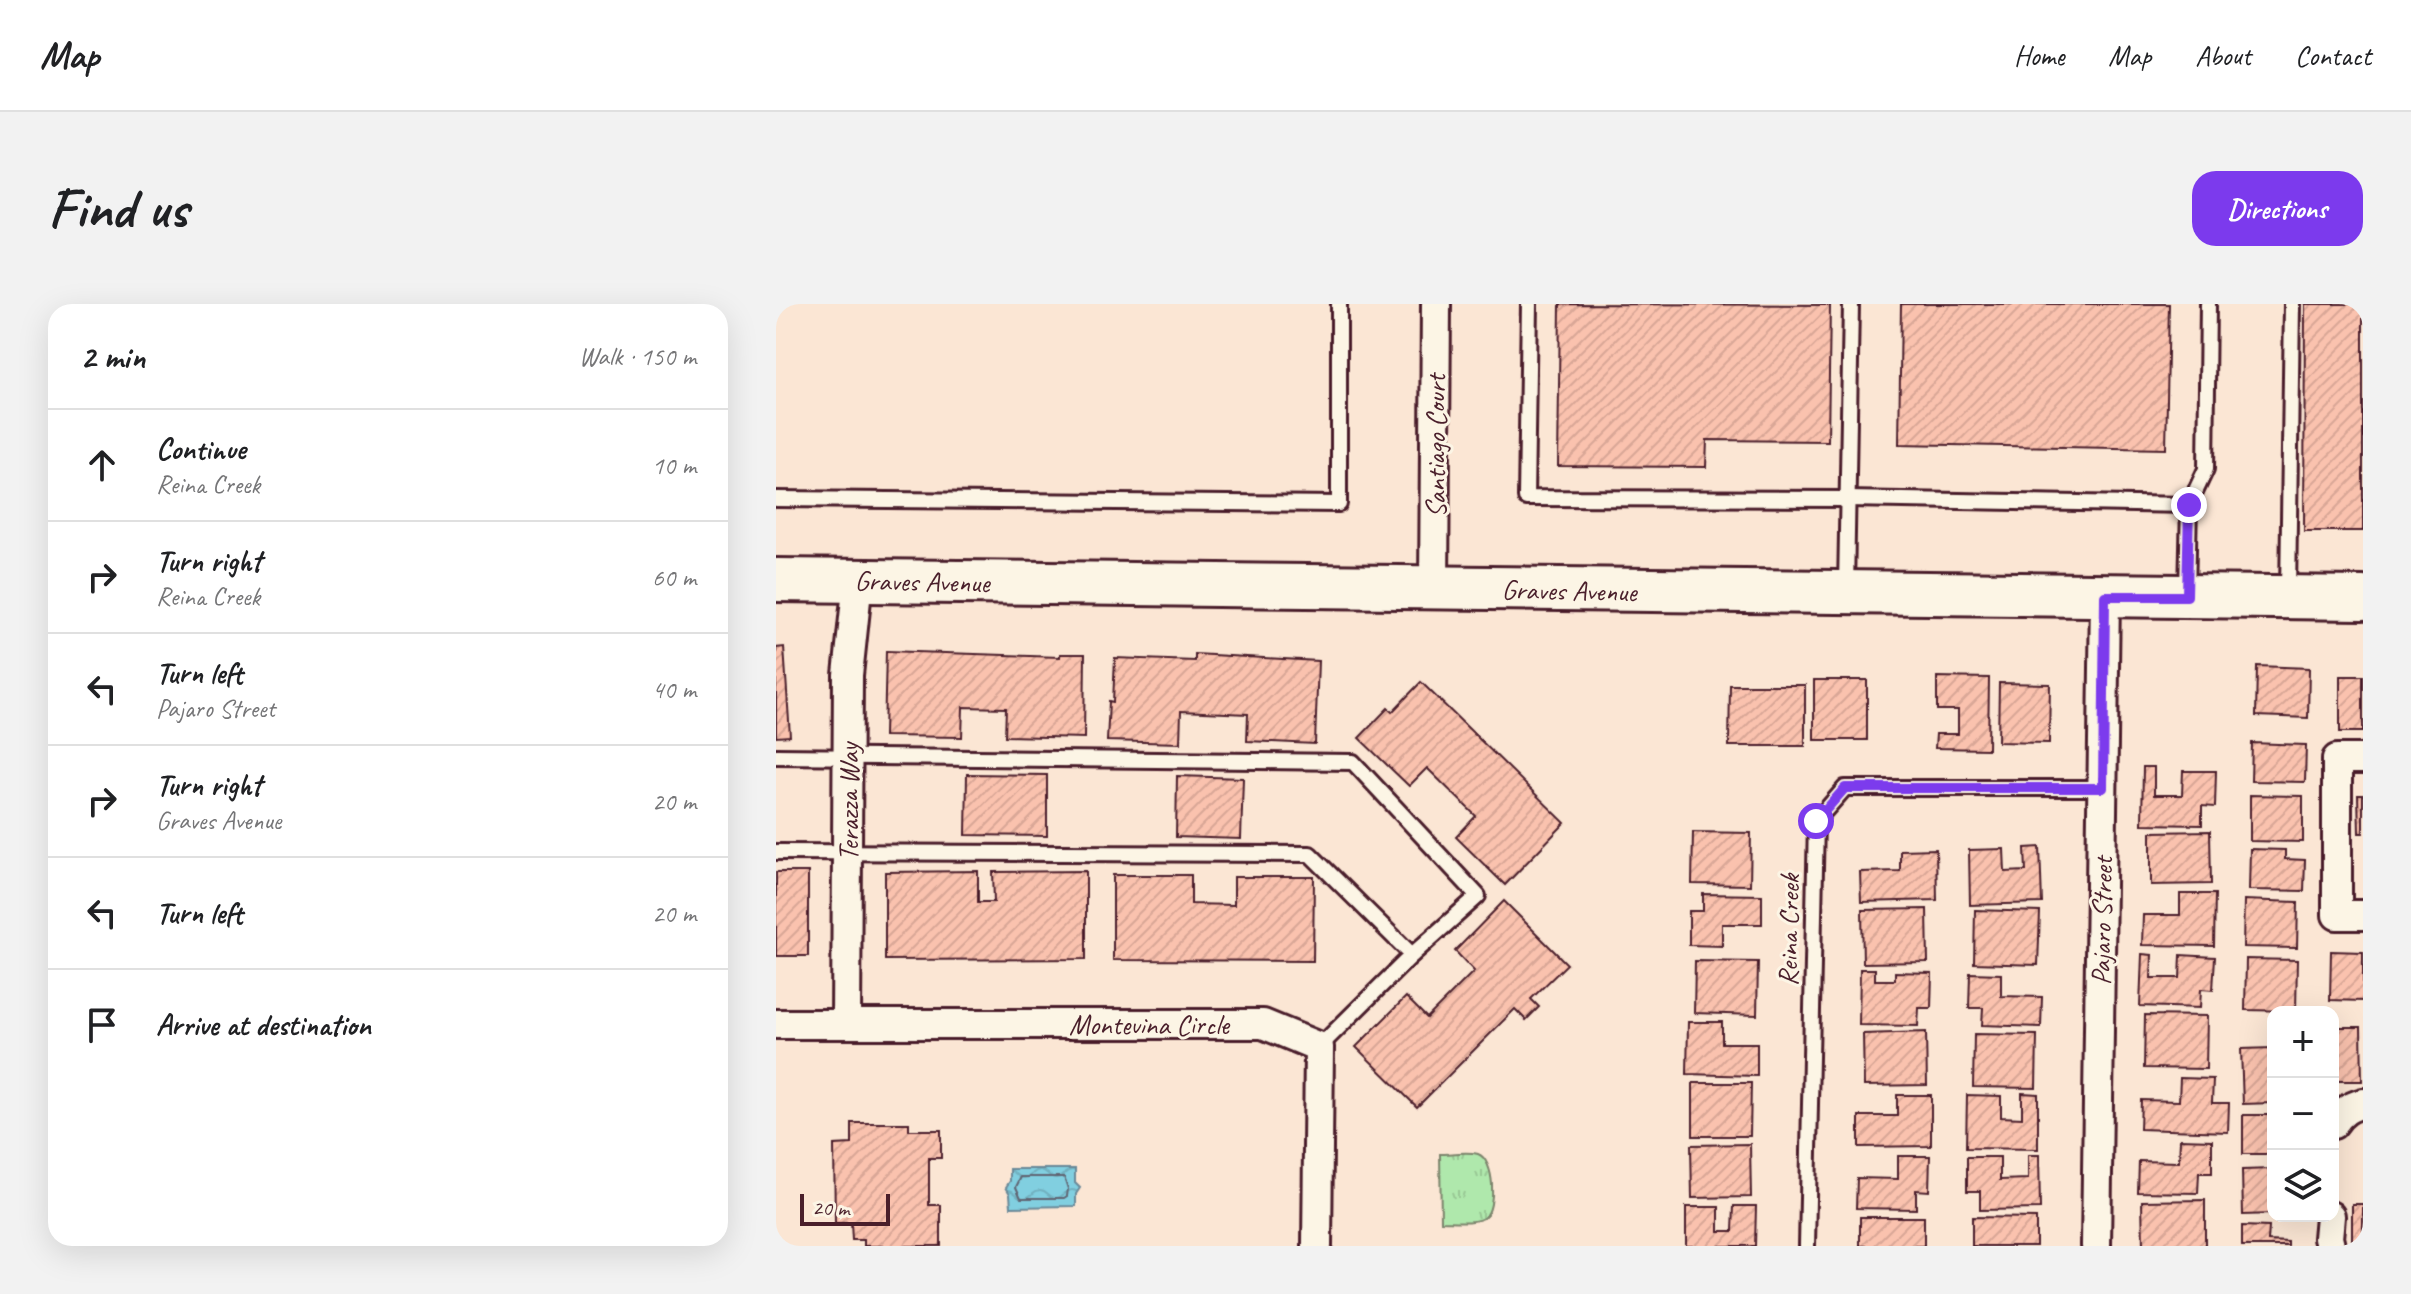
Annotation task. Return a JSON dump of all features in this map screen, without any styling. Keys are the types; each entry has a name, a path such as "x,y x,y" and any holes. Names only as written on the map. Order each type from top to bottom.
{"street":[{"name":"Santiago Court","path":"1434,587 1436,304"},
{"name":"Graves Avenue","path":"776,580 2363,598"},
{"name":"Terazza Way","path":"846,1024 848,675 858,580"},
{"name":"Pajaro Street","path":"2096,1246 2105,596"},
{"path":"2363,759 2337,759 2337,915 2363,915"},
{"name":"Montevina Circle","path":"776,1024 1263,1024 1319,1047"},
{"path":"1317,1246 1319,1047"},
{"path":"2339,1115 2351,1106 2363,1103"},
{"path":"2329,1222 2330,1246"}],"lane":[{"path":"776,499 1339,504 1339,304"},
{"path":"1529,304 1526,498 2189,505"},
{"path":"1845,593 1851,304"},
{"path":"2187,596 2189,505 2206,469 2208,304"},
{"path":"2288,597 2292,304"},
{"path":"776,756 1353,762 1478,896 1412,955 1319,1047"},
{"name":"Reina Creek","path":"1807,1246 1816,821 1845,788 2103,788"},
{"path":"776,852 1310,854 1412,955"}],"green space":[{"path":"1474,1153 1484,1158 1492,1184 1491,1204 1485,1217 1470,1221 1441,1221 1440,1154"}],"water":[{"path":"1010,1169 1075,1169 1075,1183 1080,1188 1076,1194 1076,1206 1011,1207 1006,1187 1010,1181"}],"building":[{"path":"1560,304 1830,305 1828,441 1707,440 1706,467 1558,466"},
{"path":"1901,304 2169,304 2166,449 1899,444"},
{"path":"2305,304 2363,304 2363,531 2304,531"},
{"path":"784,647 790,736 776,737 776,648"},
{"path":"886,651 1060,657 1060,654 1085,654 1084,738 1005,736 1006,708 963,707 962,737 884,736"},
{"path":"1195,654 1318,661 1315,744 1247,741 1248,714 1181,711 1180,743 1107,741 1115,658 1195,661"},
{"path":"2257,666 2309,668 2308,718 2256,716"},
{"path":"2340,676 2363,676 2363,732 2340,732"},
{"path":"1937,677 1989,678 1988,749 1935,748 1936,734 1958,734 1958,710 1937,710"},
{"path":"1814,680 1867,680 1867,740 1814,740"},
{"path":"1421,682 1565,823 1505,885 1456,837 1476,816 1427,768 1409,786 1359,738 1388,708 1392,712"},
{"path":"1999,683 2050,684 2049,743 1998,742"},
{"path":"1730,685 1805,685 1805,746 1729,746"},
{"path":"2252,743 2306,745 2305,782 2251,781"},
{"path":"2143,767 2154,767 2154,795 2182,795 2183,771 2216,771 2215,807 2202,806 2202,825 2142,824"},
{"path":"967,774 1047,775 1047,836 966,835"},
{"path":"1177,776 1243,778 1241,839 1176,837"},
{"path":"2250,795 2303,796 2303,842 2250,841"},
{"path":"2358,795 2363,795 2363,833 2359,833"},
{"path":"2210,831 2211,884 2151,885 2151,832"},
{"path":"1693,832 1751,833 1750,885 1692,884"},
{"path":"2040,847 2042,903 1970,905 1969,850 2004,849 2005,872 2026,871 2025,848"},
{"path":"1936,849 1937,900 1861,902 1860,872 1900,871 1900,850"},
{"path":"2250,849 2285,850 2285,859 2305,860 2304,891 2249,890"},
{"path":"978,871 978,902 994,902 993,872 1086,871 1086,959 885,960 885,872"},
{"path":"776,872 808,872 808,956 776,956"},
{"path":"1113,875 1191,875 1191,904 1234,905 1234,877 1314,877 1313,961 1113,960"},
{"path":"1703,894 1762,895 1762,924 1722,924 1722,946 1689,945 1689,911 1703,911"},
{"path":"2180,894 2215,894 2214,946 2142,945 2143,915 2180,915"},
{"path":"2244,900 2298,902 2297,948 2243,947"},
{"path":"1504,901 1567,964 1531,999 1539,1007 1526,1020 1515,1009 1417,1107 1356,1047 1406,997 1427,1018 1474,971 1455,951"},
{"path":"1927,909 1928,962 1863,963 1862,910"},
{"path":"1975,910 2040,912 2038,965 1974,963"},
{"path":"2331,951 2363,952 2363,1001 2330,1000"},
{"path":"2142,954 2152,955 2151,978 2180,978 2181,955 2215,957 2213,990 2201,989 2200,1008 2140,1006"},
{"path":"2246,959 2297,960 2296,1006 2245,1010"},
{"path":"1695,961 1758,962 1757,1015 1694,1013"},
{"path":"1860,969 1875,969 1875,980 1895,980 1895,972 1932,973 1931,1008 1919,1008 1918,1026 1859,1025"},
{"path":"1970,973 2001,974 2001,996 2042,997 2041,1027 1982,1025 1983,1008 1969,1008"},
{"path":"2145,1015 2207,1016 2206,1069 2144,1068"},
{"path":"1688,1022 1722,1022 1722,1043 1757,1043 1757,1076 1687,1074"},
{"path":"2339,1027 2361,1027 2362,1081 2339,1081"},
{"path":"1926,1032 1927,1085 1864,1086 1863,1034"},
{"path":"1974,1034 2037,1035 2036,1088 1973,1087"},
{"path":"2267,1048 2267,1103 2243,1104 2241,1049"},
{"path":"2180,1078 2213,1079 2212,1103 2229,1103 2228,1132 2140,1129 2141,1100 2179,1101"},
{"path":"1693,1083 1751,1083 1750,1136 1693,1136"},
{"path":"2022,1093 2038,1094 2038,1149 1966,1148 1967,1095 2001,1096 2001,1117 2022,1118"},
{"path":"1897,1095 1931,1095 1931,1146 1859,1147 1859,1116 1897,1116"},
{"path":"2243,1115 2267,1115 2267,1154 2243,1154"},
{"path":"852,1123 909,1123 909,1130 941,1130 941,1158 929,1158 929,1205 941,1205 941,1246 864,1246 864,1240 852,1240 851,1223 835,1223 834,1145 852,1144"},
{"path":"2180,1139 2212,1140 2212,1173 2199,1173 2198,1193 2138,1192 2139,1161 2179,1162"},
{"path":"1750,1144 1751,1197 1692,1198 1691,1145"},
{"path":"2028,1155 2039,1155 2040,1209 1980,1210 1980,1191 1967,1191 1967,1157 2000,1157 2000,1180 2028,1179"},
{"path":"1898,1156 1930,1156 1929,1191 1916,1190 1916,1209 1856,1208 1857,1178 1898,1179"},
{"path":"2267,1169 2267,1214 2243,1215 2242,1170"},
{"path":"2205,1200 2205,1246 2143,1246 2142,1201"},
{"path":"2352,1204 2363,1204 2363,1246 2352,1246"},
{"path":"1734,1206 1756,1206 1755,1246 1686,1246 1686,1207 1719,1207 1719,1231 1733,1231"},
{"path":"1860,1217 1924,1217 1924,1246 1860,1246"},
{"path":"1972,1217 2036,1218 2036,1246 1972,1246"},
{"path":"2242,1226 2269,1227 2268,1241 2288,1242 2288,1246 2242,1246"}],"route":[{"path":"1816,821 1845,788 2103,788 2105,596 2187,596 2189,505"}]}
